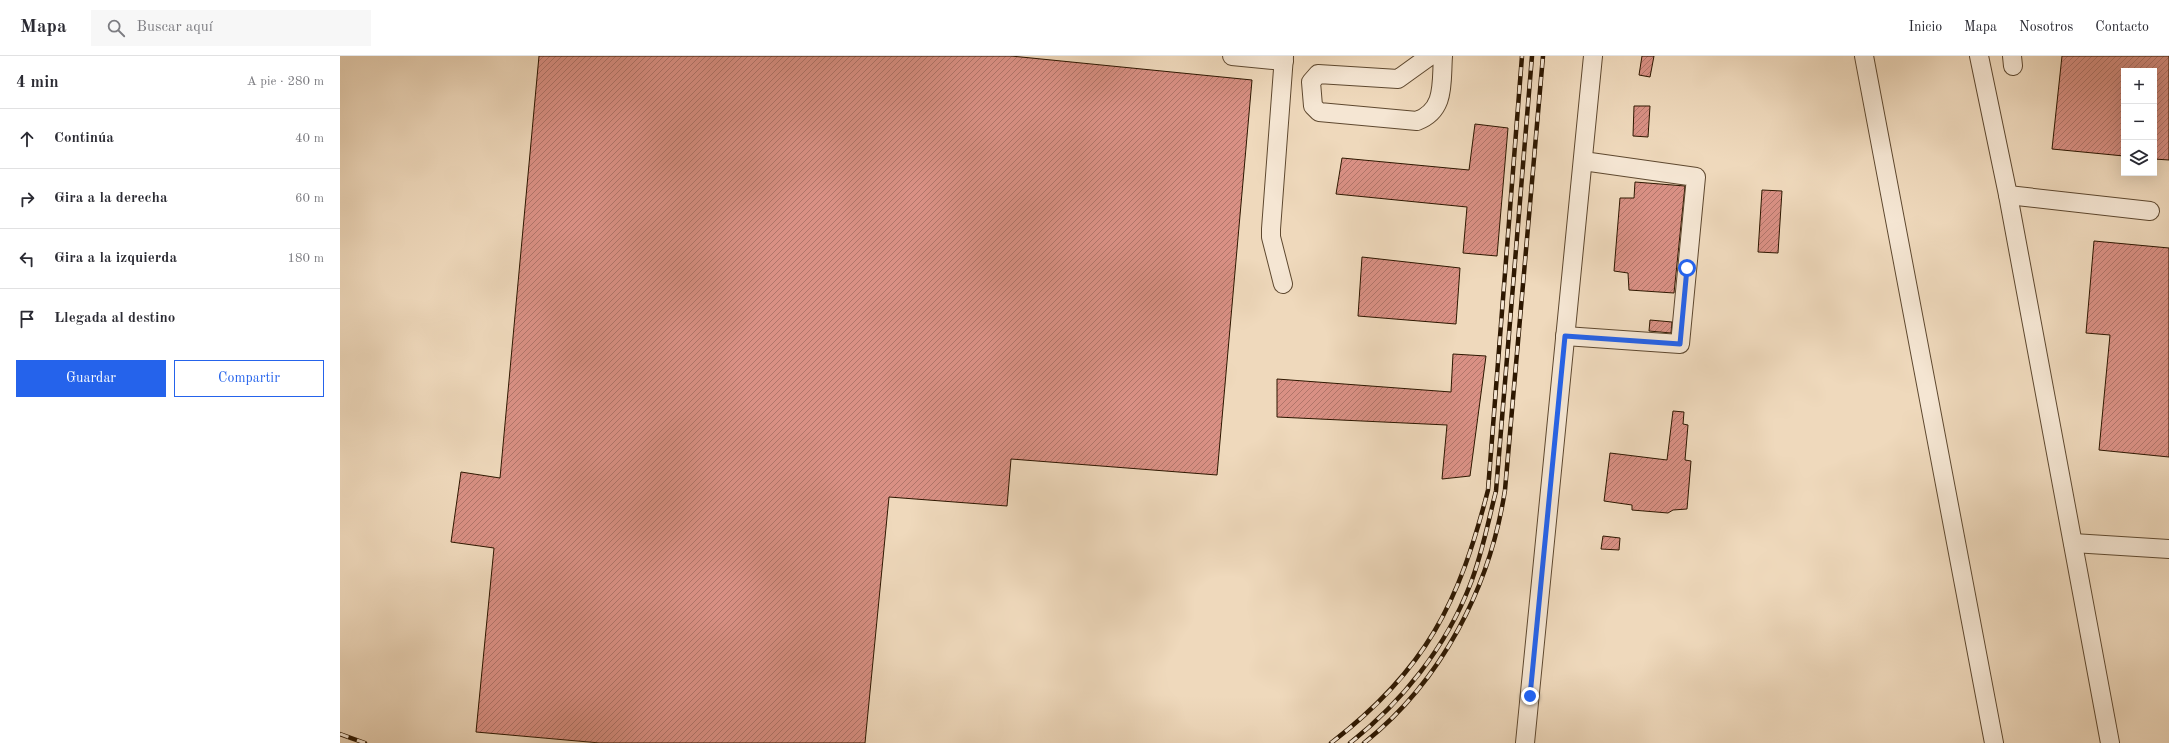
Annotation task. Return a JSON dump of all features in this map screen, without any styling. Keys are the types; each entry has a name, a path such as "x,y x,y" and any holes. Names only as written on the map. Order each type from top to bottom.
{"street":[{"path":"1232,56 1284,59 1270,229 1283,284"},
{"path":"1430,56 1398,79 1318,74 1311,82 1313,106 1319,112 1417,121 1427,117 1439,103 1443,56"},
{"path":"1525,743 1593,56"},
{"path":"1864,56 1994,743"},
{"path":"1979,56 2008,194 2110,743"},
{"path":"1565,336 1680,344 1681,337 1696,177 1583,161"},
{"path":"2008,194 2150,211"},
{"path":"2073,543 2169,549"}],"building":[{"path":"539,56 1011,56 1252,80 1217,475 1011,459 1007,506 889,497 865,743 600,743 476,732 494,548 451,542 461,472 500,478"},
{"path":"1642,56 1654,56 1650,77 1639,75"},
{"path":"2062,56 2169,56 2169,160 2157,159 2157,68 2121,68 2121,156 2052,149"},
{"path":"1634,106 1650,106 1648,137 1633,136"},
{"path":"1475,124 1508,128 1497,256 1463,253 1467,207 1336,194 1342,158 1469,170"},
{"path":"1635,182 1685,186 1674,293 1629,290 1628,273 1614,271 1620,198 1634,198"},
{"path":"1762,190 1782,191 1778,253 1758,252"},
{"path":"2094,241 2169,248 2169,457 2099,450 2110,335 2086,333"},
{"path":"1362,257 1460,268 1456,324 1358,316"},
{"path":"1650,320 1672,322 1671,333 1649,331"},
{"path":"1453,354 1486,356 1470,476 1442,479 1447,425 1277,417 1277,379 1451,392"},
{"path":"1673,411 1684,412 1683,424 1688,425 1685,460 1691,461 1687,509 1673,510 1668,513 1632,510 1632,505 1604,501 1610,453 1667,460"},
{"path":"1603,536 1620,538 1619,550 1601,549"}],"railway":[{"path":"1331,743 1364,716 1392,689 1415,661 1434,632 1451,600 1465,567 1477,530 1488,490 1522,56"},
{"path":"1350,743 1387,710 1420,672 1435,651 1460,608 1474,574 1481,550 1496,491 1532,56"},
{"path":"1364,743 1392,718 1417,691 1439,661 1458,630 1474,596 1488,562 1498,526 1505,490 1543,56"},
{"path":"340,734 365,743"}],"route":[{"path":"1530,696 1565,336 1680,344 1687,268"}]}
